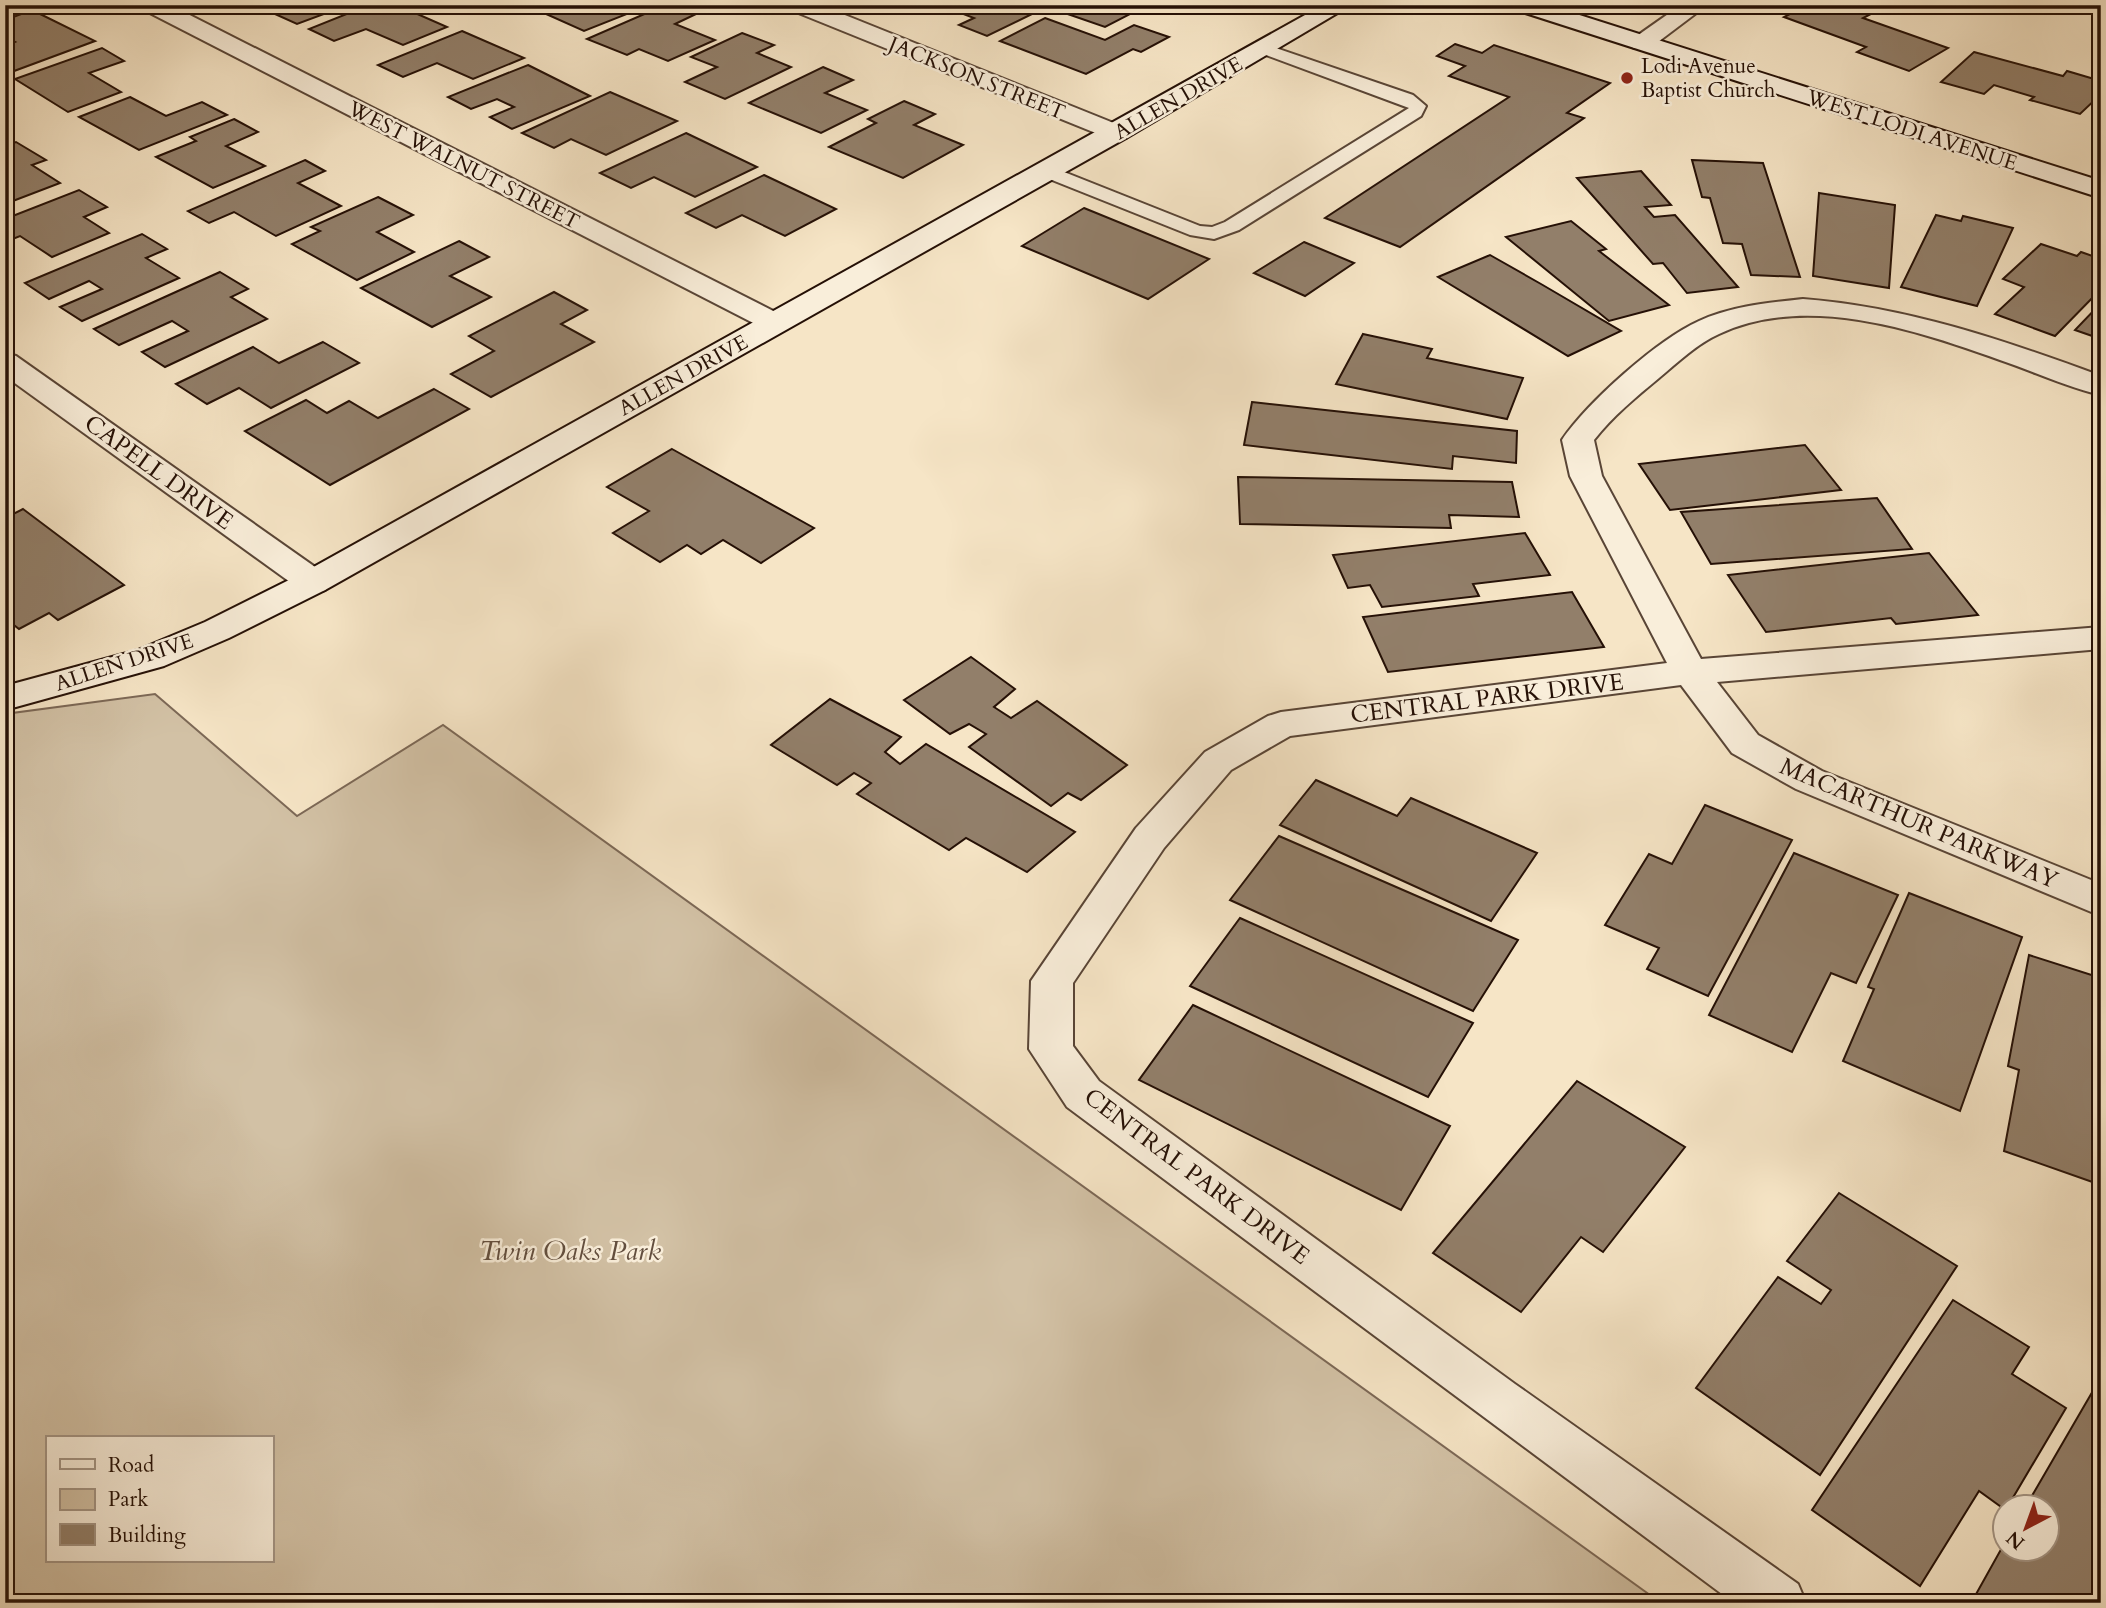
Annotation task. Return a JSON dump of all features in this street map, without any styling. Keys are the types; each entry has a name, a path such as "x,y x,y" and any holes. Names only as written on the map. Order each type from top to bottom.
{"street":[{"name":"WEST WALNUT STREET","path":"152,5 775,323"},
{"name":"JACKSON STREET","path":"799,5 1117,133"},
{"name":"ALLEN DRIVE","path":"5,698 151,658 217,630 313,582 1048,172 1339,5"},
{"name":"WEST LODI AVENUE","path":"1524,5 2101,191"},
{"path":"1642,43 1696,5"},
{"name":"MACARTHUR PARKWAY","path":"2101,386 1947,331 1871,314 1803,310 1759,313 1713,326 1683,343 1594,417 1578,440 1586,476 1690,672 1745,744 1809,779 2101,901"},
{"name":"CAPELL DRIVE","path":"5,362 313,582"},
{"name":"CENTRAL PARK DRIVE","path":"1779,1603 1508,1408 1083,1094 1051,1049 1052,981 1150,838 1218,761 1281,725 1690,672 2101,638"}],"lane":[{"path":"1048,172 1197,231 1214,233 1232,226 1415,112 1418,106 1407,99 1264,49"}],"green space":[{"name":"Twin Oaks Park","path":"155,694 297,816 443,725 1661,1603 5,1603 5,714"}],"building":[{"path":"298,5 348,5 297,24 275,14"},
{"path":"369,5 397,5 447,27 403,45 366,29 334,41 309,29"},
{"path":"526,5 618,5 632,12 584,31"},
{"path":"665,5 674,5 696,14 675,24 715,40 668,61 639,49 627,55 587,39"},
{"path":"940,5 1018,5 1036,12 987,36 959,25 974,18"},
{"path":"1071,5 1125,5 1138,10 1105,27 1059,11"},
{"path":"1807,5 1888,5 1863,18 1948,48 1909,71 1857,52 1866,47 1784,17"},
{"path":"32,10 95,41 6,74 5,46 15,42 5,37 5,20"},
{"path":"1045,18 1105,40 1134,25 1169,37 1141,52 1133,49 1086,74 1000,41"},
{"path":"462,31 524,58 473,79 437,63 403,77 378,65"},
{"path":"742,33 774,45 757,53 791,67 725,99 685,82 717,67 691,57"},
{"path":"1455,44 1482,53 1494,45 1610,83 1567,113 1584,118 1400,247 1325,218 1509,97 1449,76 1465,66 1437,56"},
{"path":"102,48 124,61 89,73 121,92 68,112 15,79"},
{"path":"1974,52 2063,76 2067,71 2101,81 2101,94 2080,114 2030,100 2034,97 1994,85 1984,94 1941,82"},
{"path":"528,65 590,96 512,129 490,117 514,107 497,99 471,109 448,97"},
{"path":"823,67 853,80 825,93 867,110 821,133 749,103"},
{"path":"610,92 677,121 606,155 571,139 554,148 522,133"},
{"path":"130,97 166,116 202,102 227,115 139,150 79,117"},
{"path":"904,101 935,114 914,125 963,145 903,178 829,147 876,123 868,119"},
{"path":"234,119 258,132 226,146 265,166 213,188 156,157 196,141 190,137"},
{"path":"686,133 757,167 695,197 654,177 631,188 600,173"},
{"path":"16,142 46,160 32,165 60,183 5,204 5,146"},
{"path":"305,160 325,171 298,183 341,206 276,236 234,212 209,223 188,211"},
{"path":"1692,160 1763,163 1800,277 1751,275 1742,244 1723,243 1710,198 1702,197"},
{"path":"1641,171 1671,205 1645,207 1654,217 1675,215 1738,287 1687,293 1663,263 1653,264 1577,178"},
{"path":"764,175 836,209 785,236 742,215 716,228 686,213"},
{"path":"79,190 107,207 84,217 109,233 52,257 20,236 5,242 5,219"},
{"path":"1819,193 1895,205 1889,288 1813,276"},
{"path":"378,197 413,215 377,232 414,252 357,280 292,244 320,231 311,227"},
{"path":"1084,208 1209,259 1148,299 1022,246"},
{"path":"1936,215 1961,221 1963,216 2013,228 1977,306 1901,287"},
{"path":"1571,221 1606,249 1599,251 1669,305 1609,321 1506,237"},
{"path":"142,234 167,249 146,258 179,278 82,321 60,307 102,289 89,281 49,299 25,283"},
{"path":"459,241 489,257 450,276 491,297 432,327 361,288"},
{"path":"1304,242 1354,263 1305,296 1254,273"},
{"path":"2041,244 2077,256 2081,252 2101,259 2101,289 2055,336 1995,314 2024,287 2003,279"},
{"path":"1490,255 1621,331 1568,356 1438,277"},
{"path":"220,272 248,289 231,297 267,319 165,367 142,352 188,331 172,321 119,345 94,329"},
{"path":"554,292 587,310 561,324 594,342 491,397 451,374 494,351 469,336"},
{"path":"2101,303 2101,339 2075,330"},
{"path":"1363,334 1432,349 1427,358 1523,378 1507,419 1336,384"},
{"path":"323,342 359,363 271,408 239,388 207,404 176,384 253,347 279,363"},
{"path":"434,389 469,409 330,485 245,431 306,400 327,413 349,401 378,418"},
{"path":"1252,402 1517,431 1516,463 1453,456 1452,469 1244,445"},
{"path":"1805,445 1841,490 1670,510 1639,464"},
{"path":"672,449 814,528 761,563 723,540 701,554 687,545 660,562 613,533 649,511 607,487"},
{"path":"1238,477 1512,482 1519,517 1449,515 1451,528 1240,524"},
{"path":"1877,498 1912,549 1711,564 1681,512"},
{"path":"23,509 124,585 58,620 49,613 19,629 5,618 5,518"},
{"path":"1525,533 1550,575 1473,584 1479,596 1382,607 1370,585 1348,588 1333,555"},
{"path":"1929,553 1978,615 1896,624 1891,618 1766,632 1728,575"},
{"path":"1572,592 1604,647 1388,672 1363,617"},
{"path":"971,657 1015,689 994,707 1011,718 1037,701 1127,765 1081,800 1068,793 1051,806 969,747 986,734 969,724 950,734 904,700"},
{"path":"830,699 901,737 885,752 900,764 926,744 1075,832 1027,872 966,838 949,850 857,794 871,783 854,773 837,785 771,745"},
{"path":"1316,780 1397,816 1411,798 1537,853 1491,921 1280,825"},
{"path":"1705,805 1792,840 1708,996 1647,969 1659,948 1605,925 1649,854 1672,864"},
{"path":"1279,836 1518,940 1473,1011 1230,900"},
{"path":"1794,853 1898,895 1856,983 1831,973 1792,1052 1709,1015"},
{"path":"1909,893 2022,937 1960,1111 1843,1061 1874,989 1868,987"},
{"path":"1240,918 1473,1023 1428,1097 1190,986"},
{"path":"2029,955 2101,978 2101,1185 2004,1151 2019,1070 2008,1066"},
{"path":"1193,1005 1450,1126 1401,1210 1139,1080"},
{"path":"1577,1081 1685,1147 1603,1252 1581,1237 1521,1312 1433,1253"},
{"path":"1839,1193 1957,1266 1820,1475 1696,1388 1778,1277 1821,1304 1831,1290 1787,1261"},
{"path":"1953,1300 2029,1347 2012,1374 2066,1408 2016,1492 1990,1492 1990,1499 1979,1491 1920,1586 1812,1510"},
{"path":"2101,1377 2101,1603 1984,1603 1975,1596 1994,1562 2060,1562 2060,1492 2034,1492"}],"place":[{"name":"Lodi Avenue Baptist Church","path":"1627,78"}]}
